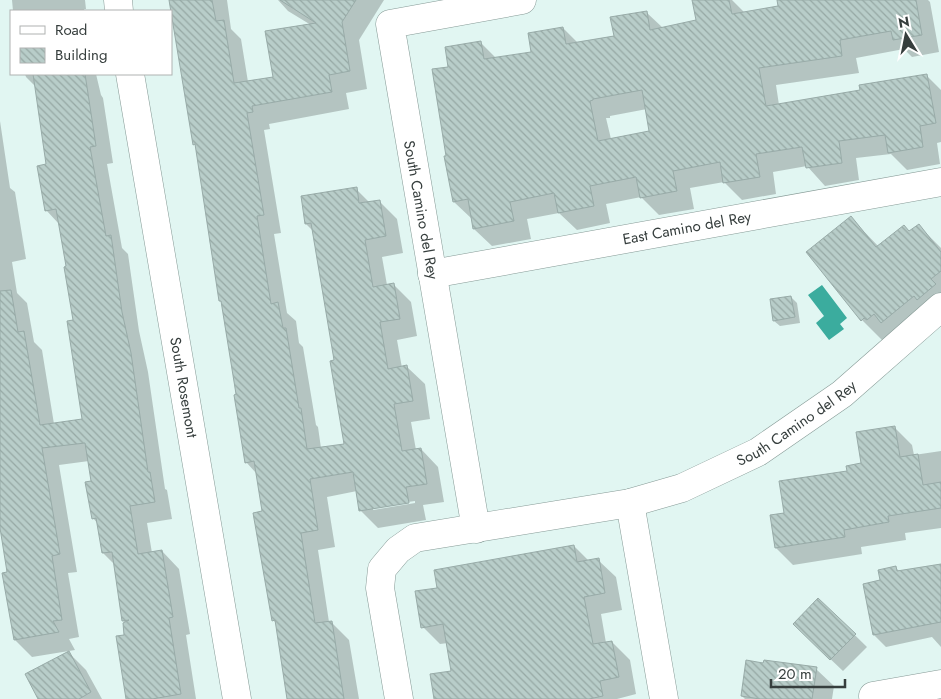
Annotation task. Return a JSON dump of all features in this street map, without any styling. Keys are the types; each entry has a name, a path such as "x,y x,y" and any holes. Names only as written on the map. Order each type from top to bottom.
{"street":[{"name":"South Camino del Rey","path":"476,529 390,24 522,0"},
{"name":"South Rosemont","path":"130,75 237,699"},
{"name":"East Camino del Rey","path":"432,274 941,182"},
{"name":"South Camino del Rey","path":"399,699 380,588 382,570 398,550 415,538 630,503 682,488 758,452 842,394 941,307"},
{"path":"630,503 664,699"},
{"path":"873,698 941,684"}],"shaded area":[{"path":"822,285 847,318 840,324 844,329 829,340 816,323 824,316 808,295"}],"building":[{"path":"169,0 212,0 216,21 224,20 234,83 273,77 265,31 316,23 280,0 356,0 342,22 350,71 329,75 332,92 252,106 253,112 247,113 264,215 257,216 271,304 278,302 283,328 286,328 307,449 344,444 330,361 334,360 311,223 305,224 301,196 357,187 359,203 380,200 386,236 365,240 373,287 394,283 400,319 380,322 388,369 407,365 413,401 394,404 402,451 421,448 427,484 406,487 409,503 359,511 353,472 310,479 318,530 301,533 315,623 332,621 344,699 287,699 275,620 272,621 253,513 262,511 254,461 245,463 221,301 219,301 195,144 193,145"},
{"path":"692,0 729,0 732,14 778,6 777,0 916,0 922,35 893,40 891,31 840,40 842,56 759,68 766,106 860,90 859,85 927,74 936,123 920,126 923,147 888,153 885,135 839,141 842,163 806,168 802,147 756,154 760,177 723,183 720,162 673,171 677,191 640,198 636,177 590,186 594,206 558,213 554,193 510,202 514,221 473,229 468,199 453,202 444,156 446,156 432,69 448,67 445,47 481,41 484,59 531,52 528,33 563,27 566,44 614,36 610,17 647,11 650,30 696,20","holes":["642,90 649,131 598,141 590,101"]},
{"path":"33,75 85,75 96,146 90,147 106,236 111,235 122,312 131,353 148,472 150,472 155,502 130,506 138,554 162,550 173,617 169,618 181,694 152,699 126,699 116,636 124,635 123,623 129,620 122,621 112,552 102,553 96,518 92,519 85,482 91,481 85,443 42,448 60,554 52,556 62,620 53,621 59,632 14,640 2,573 7,572 0,528 0,291 11,290 18,332 24,331 40,425 82,419 67,321 73,320 56,209 45,211 37,166 46,164"},
{"path":"851,216 876,247 904,225 909,231 919,224 941,252 941,271 931,279 936,284 917,300 914,296 881,323 874,314 867,320 864,318 861,321 806,252"},
{"path":"791,296 795,317 773,321 770,299"},
{"path":"895,426 900,457 918,454 923,485 941,482 941,508 888,516 889,522 844,530 845,537 775,548 770,515 784,513 779,481 847,471 846,466 861,463 856,432"},
{"path":"574,545 577,562 599,558 605,593 584,597 593,644 612,641 619,677 600,681 603,696 589,699 434,699 430,674 451,671 443,624 421,628 415,591 437,588 434,570"},
{"path":"941,564 941,622 873,635 863,584 880,580 878,570 896,566 897,571"},
{"path":"818,598 856,634 830,660 793,624"},
{"path":"69,651 91,692 79,699 38,699 25,674"},
{"path":"746,660 763,663 764,660 817,667 812,699 760,699 741,696"}]}
